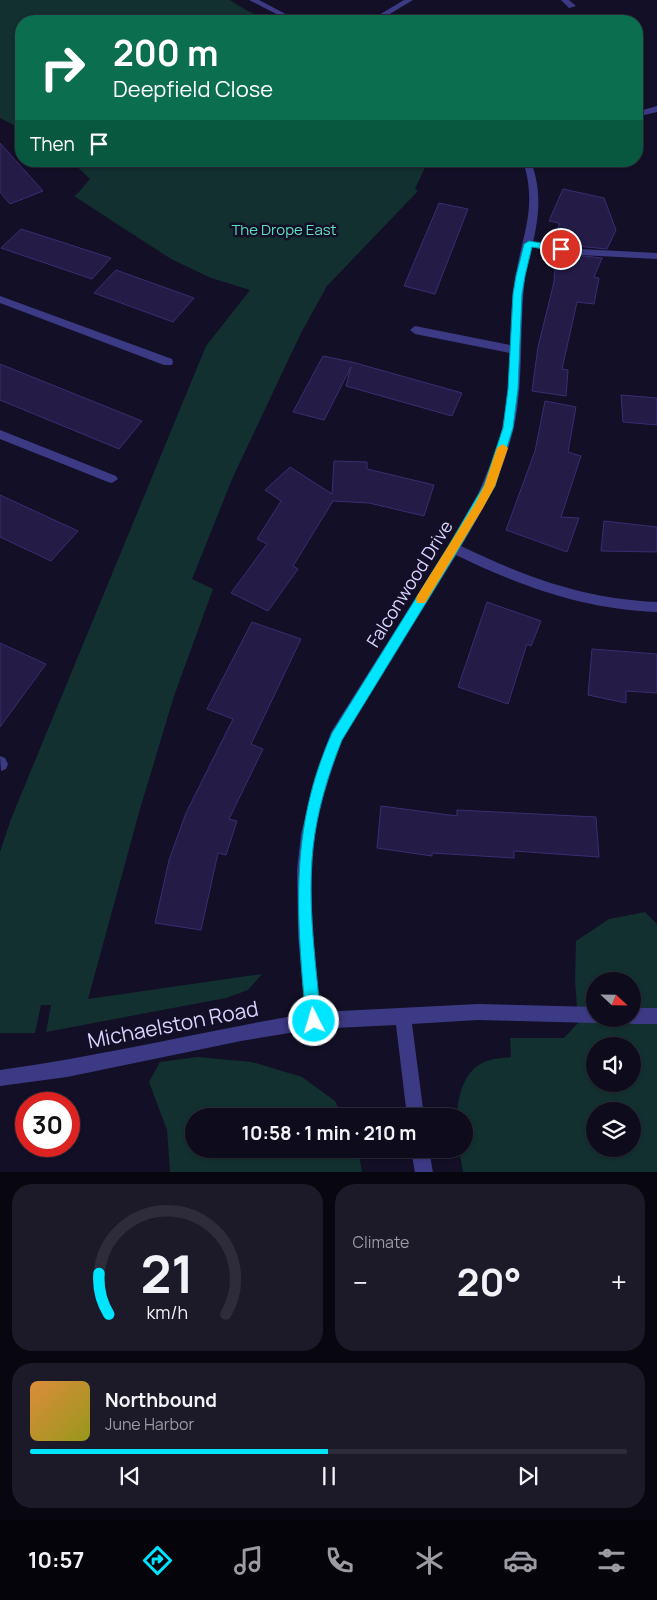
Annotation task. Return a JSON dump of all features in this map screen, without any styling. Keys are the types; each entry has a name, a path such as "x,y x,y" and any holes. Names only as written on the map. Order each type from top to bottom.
{"street":[{"path":"254,0 283,15"},
{"path":"383,15 409,0"},
{"path":"565,0 572,6"},
{"path":"643,113 657,109"},
{"name":"Falconwood Drive","path":"314,1021 306,942 304,882 306,847 314,808 325,767 336,738 483,499 500,459 508,428 513,389 520,276 529,244 537,195 534,177 530,167"},
{"path":"529,244 580,252 657,256"},
{"path":"0,299 168,362"},
{"path":"415,330 515,350"},
{"path":"0,434 112,479"},
{"path":"453,548 516,577 557,592 608,604 657,607"},
{"name":"Michaelston Road","path":"0,1078 67,1069 241,1033 314,1021 478,1012 586,1014"},
{"path":"403,1015 415,1108"},
{"path":"641,1016 657,1016"},
{"path":"422,1158 424,1172"}],"green space":[{"path":"0,0 230,0 256,15 15,15 15,126 0,118"},
{"name":"The Drope East","path":"77,167 425,167 415,189 418,191 327,286 301,333 233,477 192,579 213,589 174,696 140,809 88,999 262,974 248,990 226,998 46,1032 51,1005 41,1005 35,1033 0,1033 0,852 11,819 206,346 250,290 211,278 171,259 74,196 90,179"},
{"path":"645,912 657,924 657,1172 463,1172 461,1158 473,1158 473,1108 458,1108 461,1091 468,1076 479,1065 487,1061 511,1057 510,1038 564,1038 578,1023 575,979 576,941 609,919"},
{"path":"197,1057 252,1062 302,1077 335,1101 338,1108 185,1108 185,1158 360,1158 362,1172 170,1172 167,1130 149,1082 160,1062"}],"building":[{"path":"0,143 15,160 15,167 22,167 43,191 10,204 0,192"},
{"path":"563,189 604,198 616,230 607,249 557,244 559,223 549,221"},
{"path":"439,203 468,209 435,294 404,286"},
{"path":"21,229 111,258 92,279 1,248"},
{"path":"556,253 602,258 594,277 599,278 594,304 577,302 562,369 568,370 566,396 532,391 538,347 554,282"},
{"path":"116,270 194,298 173,322 94,293"},
{"path":"323,356 352,362 462,393 452,416 346,386 351,367 324,420 293,412"},
{"path":"0,364 142,421 119,449 0,400"},
{"path":"621,395 657,398 657,425 623,422"},
{"path":"545,401 576,407 568,452 581,456 561,517 579,518 567,552 506,530 535,451"},
{"path":"334,461 367,462 367,469 434,485 424,516 369,503 333,501 293,566 298,569 268,611 231,593 267,544 257,539 281,501 265,490 290,467 332,494"},
{"path":"0,495 78,531 51,561 0,537"},
{"path":"604,521 657,527 657,552 601,551"},
{"path":"487,602 541,621 531,646 527,644 508,704 458,687"},
{"path":"252,622 301,639 251,744 263,749 229,819 237,821 226,855 218,853 201,930 155,923 169,860 186,813 233,719 207,709"},
{"path":"0,643 46,664 0,727"},
{"path":"592,649 657,654 657,693 626,691 626,703 588,695"},
{"path":"381,806 457,816 457,810 596,817 599,857 514,851 514,858 432,853 432,856 377,848"}],"slow traffic":[{"path":"421,599 480,505 503,448"}],"route":[{"path":"314,1021 306,942 304,882 306,847 325,767 336,738 480,505 489,486 500,459 508,428 513,389 520,276 529,244 561,249"}]}
